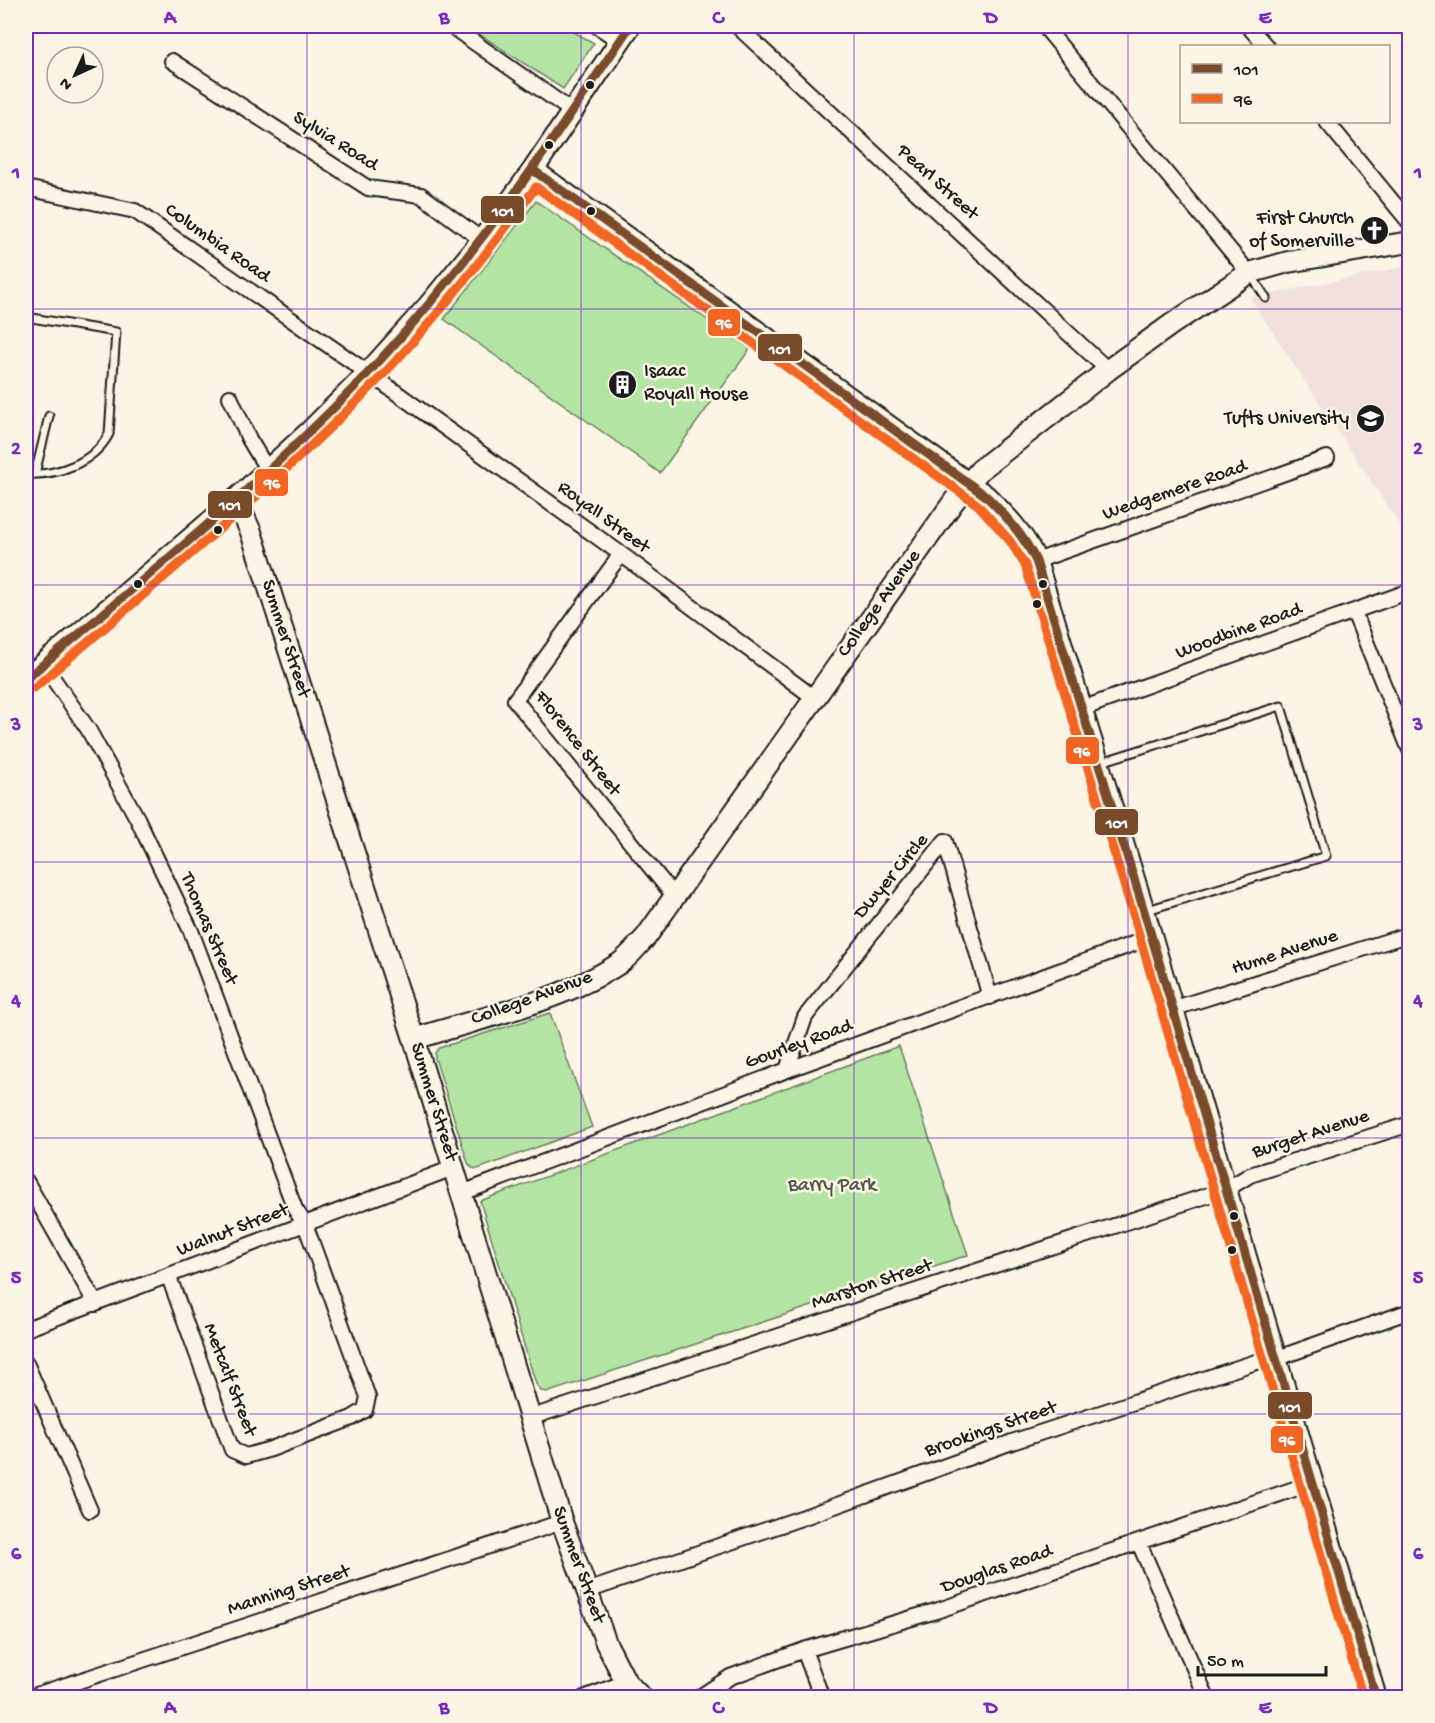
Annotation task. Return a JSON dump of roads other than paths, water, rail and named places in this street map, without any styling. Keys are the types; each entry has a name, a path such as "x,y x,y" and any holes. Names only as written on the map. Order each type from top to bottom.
{"street":[{"path":"450,26 573,112"},
{"path":"26,679 236,499 310,431 368,373 428,306 482,240 533,170 625,33 597,26"},
{"name":"Pearl Street","path":"737,26 978,247 1108,370"},
{"path":"1044,26 1249,273"},
{"path":"1248,26 1265,45"},
{"name":"Sylvia Road","path":"172,61 368,188 421,195 482,240"},
{"path":"1328,123 1410,223"},
{"path":"533,170 986,496 1015,525 1028,543 1152,937 1376,1698"},
{"name":"Columbia Road","path":"26,188 135,211 368,373"},
{"name":"College Avenue","path":"414,1040 544,999 593,979 622,961 646,937 813,697 954,501 981,470 1108,370 1249,273 1288,262 1410,242"},
{"name":"Royall Street","path":"368,373 813,697"},
{"path":"230,397 249,439 267,469"},
{"name":"Wedgemere Road","path":"1035,561 1328,458"},
{"name":"Summer Street","path":"236,499 250,532 414,1040 562,1522 606,1643 626,1682 642,1698"},
{"name":"Florence Street","path":"621,555 515,700 674,896"},
{"name":"Woodbine Road","path":"1081,709 1410,591"},
{"path":"1354,612 1410,750"},
{"name":"Thomas Street","path":"43,664 88,729 137,818 191,932 295,1209 305,1224"},
{"name":"Dwyer Circle","path":"788,1070 805,1017 945,841 990,997"},
{"name":"Hume Avenue","path":"1172,1009 1410,934"},
{"name":"Gourley Road","path":"462,1193 788,1070 1152,937"},
{"name":"Burget Avenue","path":"1227,1189 1250,1174 1410,1124"},
{"name":"Walnut Street","path":"26,1329 453,1168"},
{"path":"26,1181 96,1304"},
{"name":"Marston Street","path":"529,1418 1227,1189"},
{"name":"Metcalf Street","path":"169,1277 232,1450 246,1456 271,1449 352,1418 365,1410 368,1397 305,1224"},
{"name":"Brookings Street","path":"587,1591 804,1517 1012,1442 1256,1362 1275,1359 1410,1311"},
{"path":"26,1363 90,1510"},
{"name":"Douglas Road","path":"698,1698 730,1677 804,1650 939,1610 1312,1483"},
{"name":"Manning Street","path":"27,1698 562,1522"},
{"path":"1139,1543 1208,1698"},
{"path":"804,1650 822,1698"},
{"path":"584,1698 626,1682"}],"lane":[{"path":"1249,273 1266,298"},
{"path":"26,317 116,332 109,434 104,444 74,465 60,470 26,474"},
{"path":"35,474 49,416"},
{"path":"1098,763 1281,706 1326,856 1144,911"}],"place":[{"name":"First Church of Somerville","path":"1375,230"},
{"name":"Isaac Royall House","path":"623,384"},
{"name":"Tufts University","path":"1370,419"}],"park label":[{"name":"Barry Park","path":"832,1186"}]}
